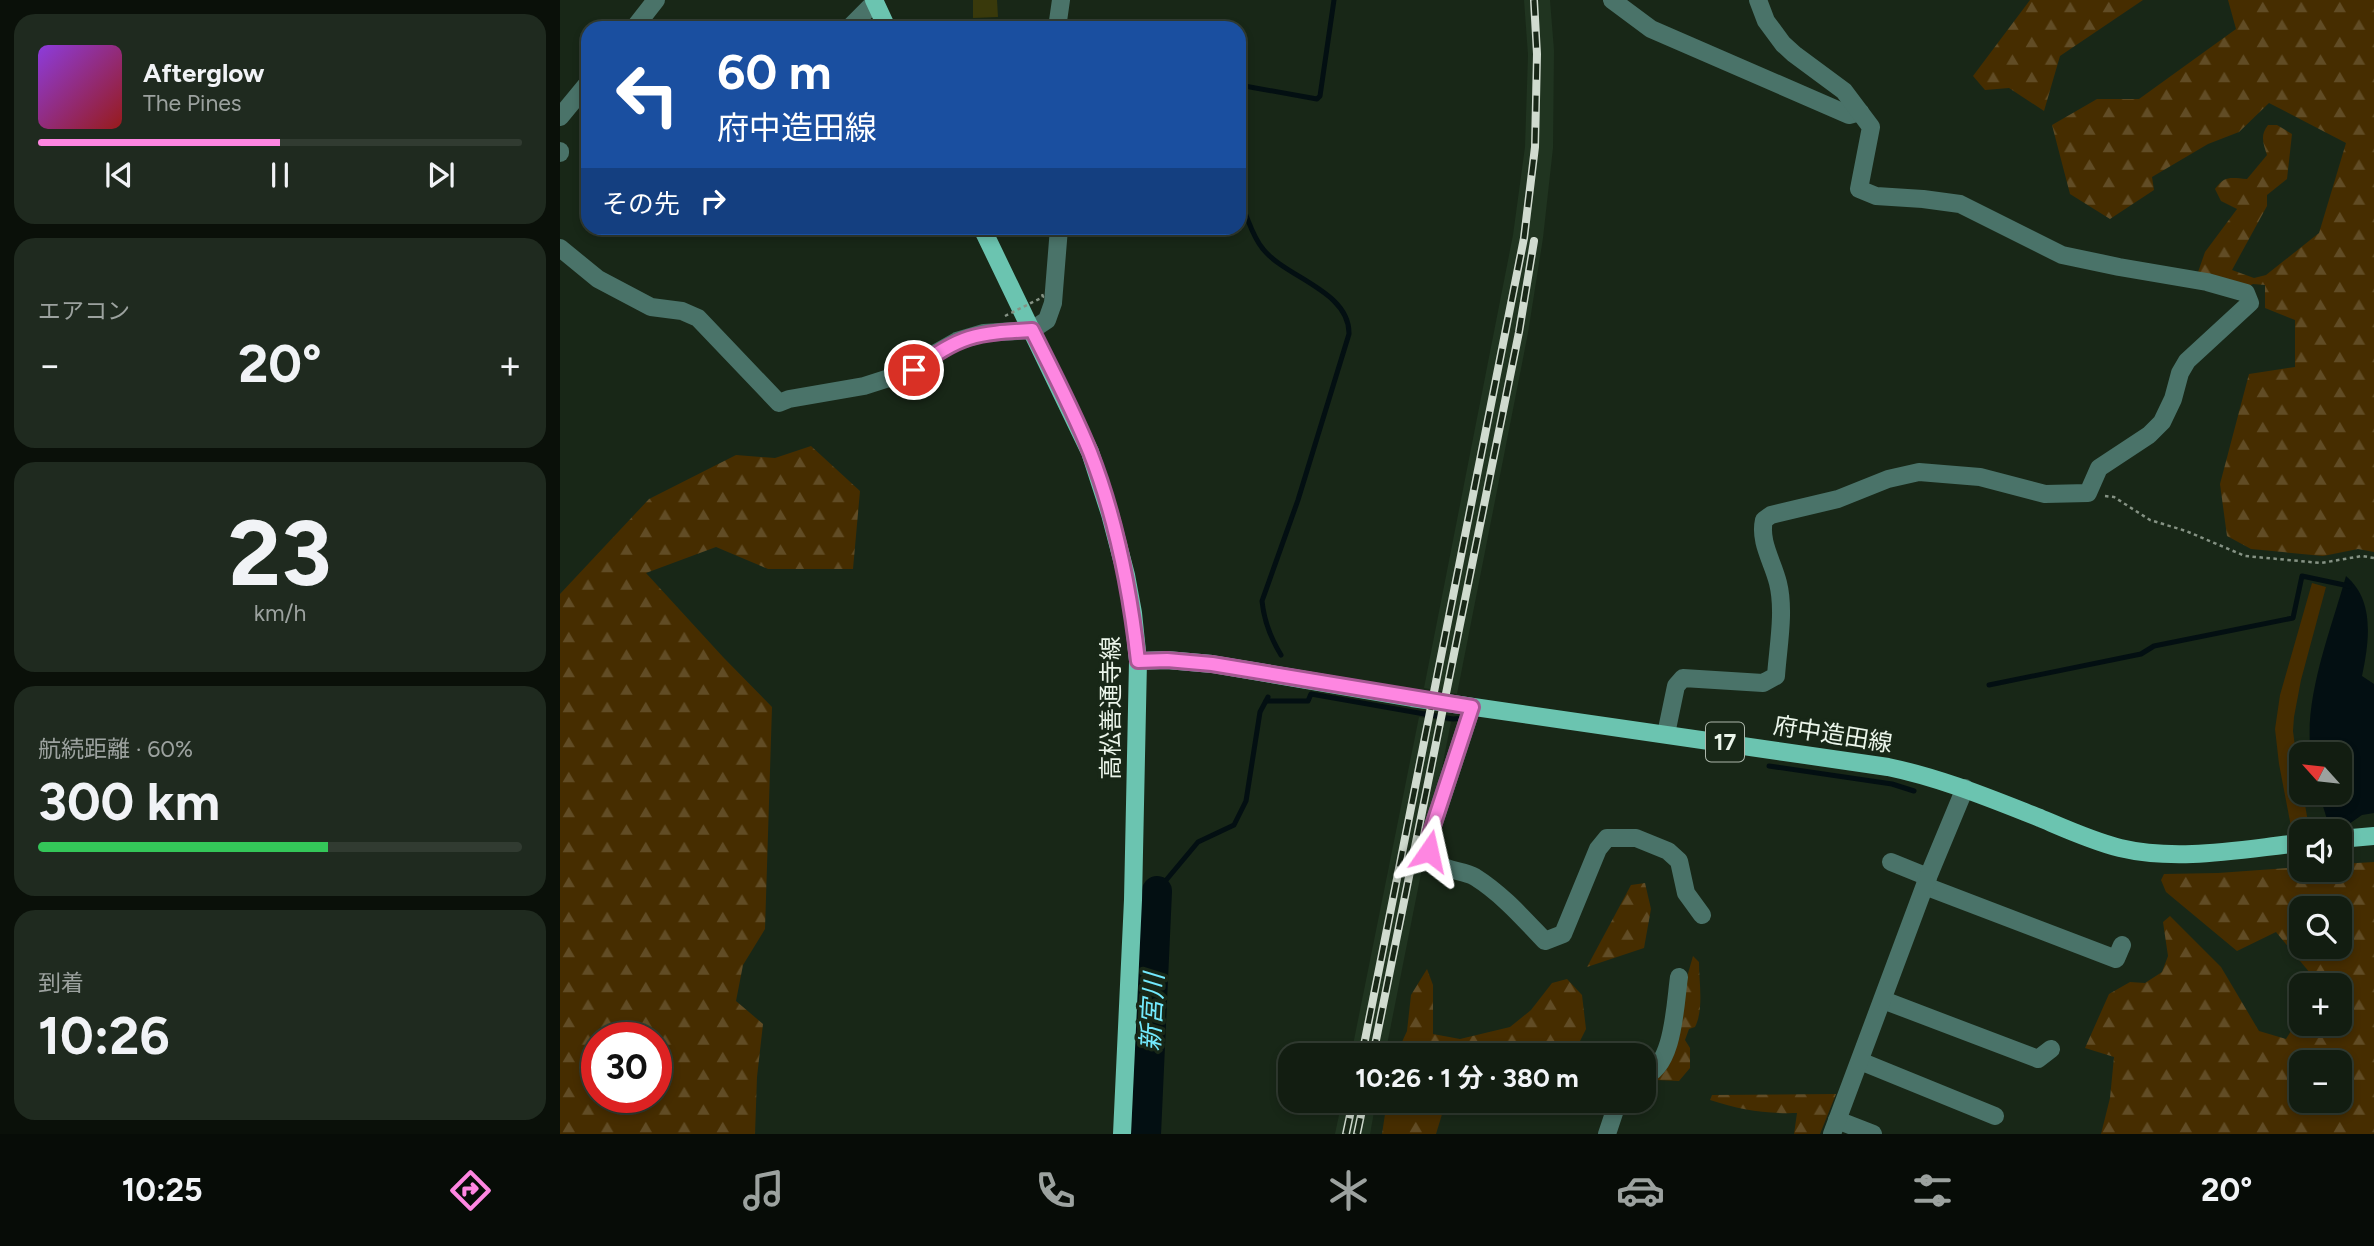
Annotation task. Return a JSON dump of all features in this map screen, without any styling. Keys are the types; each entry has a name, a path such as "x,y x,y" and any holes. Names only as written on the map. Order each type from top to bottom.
{"main road":[{"path":"875,1 884,21"},
{"name":"高松善通寺線","path":"985,235 1090,452 1126,575 1138,661 1133,900 1122,1134"},
{"name":"府中造田線","path":"1138,661 1167,660 1212,664 1472,707 1923,774 1965,788 2090,839 2121,848 2160,854 2203,853 2289,844"},
{"path":"2352,838 2374,836"}],"street":[{"path":"640,21 656,0"},
{"path":"1058,21 1061,0"},
{"path":"1612,0 1651,29 1849,115 1860,112"},
{"path":"1666,734 1676,686 1683,678 1763,683 1776,676 1780,606 1778,583 1769,561 1762,530 1764,520 1771,514 1838,499 1888,479 1919,472 1980,477 2045,494 2088,493 2099,468 2149,435 2162,422 2187,361 2250,303 2246,293 2207,282 2119,268 2062,255 1960,205 1876,196 1859,190 1871,127 1844,91 1783,44 1766,21 1758,0"},
{"path":"856,21 875,1"},
{"path":"560,117 581,92"},
{"path":"560,248 598,279 651,307 682,311 698,318 779,403 863,386 914,370 957,341 984,333 1032,330 1047,320 1053,303 1058,235"},
{"path":"1472,707 1430,835 1429,851 1433,860 1456,873 1470,874 1488,885 1545,940 1563,934 1598,849 1607,838 1636,838 1668,851 1679,861 1686,893 1702,915"},
{"path":"1873,1134 1835,1127 1926,881 1965,788"},
{"path":"1891,862 1926,881 2116,959 2122,945"},
{"path":"1656,1069 1666,1055 1679,977"},
{"path":"1883,1000 2038,1059 2051,1049"},
{"path":"1860,1061 1995,1116"},
{"path":"1607,1134 1614,1113"}],"path":[{"path":"1005,316 1043,297 1041,291"},
{"path":"2088,493 2114,497 2150,520 2186,531 2245,556 2320,563 2362,556 2374,558"}],"shaded area":[{"path":"1524,0 1550,0 1554,50 1553,148 1543,238 1528,333 1457,694 1424,688 1513,235 1525,147 1528,55"},
{"path":"2346,576 2361,596 2365,608 2368,634 2362,676 2374,684 2374,813 2362,815 2352,822 2352,819 2327,819 2323,805 2352,805 2352,742 2310,742 2311,711 2320,665"},
{"path":"1419,717 1451,722 1387,1043 1353,1043"},
{"path":"1339,1113 1374,1113 1370,1134 1335,1134"}],"green space":[{"path":"2030,0 2143,0 2060,56 2044,111 2009,88 1985,90 1973,76"},
{"path":"2228,0 2374,0 2374,552 2358,549 2323,556 2251,549 2227,536 2220,484 2249,374 2295,367 2295,320 2265,308 2265,285 2253,284 2244,288 2197,275 2205,252 2237,209 2221,201 2215,189 2225,179 2247,179 2267,155 2263,136 2268,125 2277,125 2292,134 2287,179 2267,195 2267,206 2232,270 2254,278 2266,275 2319,233 2346,143 2269,103 2239,132 2208,144 2152,177 2154,190 2110,219 2070,194 2052,125 2097,99 2139,99 2236,29"},
{"path":"811,446 860,491 853,569 768,569 716,547 646,573 772,707 765,929 743,965 736,1001 763,1024 757,1077 755,1134 560,1134 560,594 649,499 736,455 775,458"},
{"path":"2312,583 2326,587 2301,680 2294,717 2294,742 2289,742 2289,805 2305,805 2307,819 2290,819 2275,729 2280,695"},
{"path":"2374,862 2374,1134 2101,1134 2110,1098 2114,1057 2085,1048 2109,994 2130,982 2145,983 2162,972 2168,956 2163,922 2170,916 2221,967 2259,1031 2286,1039 2289,1034 2352,1036 2352,973 2310,973 2298,959 2352,959 2352,896 2289,896 2289,948 2276,932 2237,951 2166,892 2161,880 2164,874 2289,868 2289,882 2352,882 2352,863"},
{"path":"1645,883 1651,909 1644,948 1587,967 1631,885"},
{"path":"1693,956 1699,962 1700,1004 1698,1020 1695,1027 1689,1029 1685,1040 1690,1048 1690,1068 1679,1081 1656,1080 1672,1059 1685,984"},
{"path":"1427,969 1433,985 1433,1034 1460,1039 1510,1027 1531,1010 1552,983 1567,979 1582,995 1586,1029 1579,1043 1402,1043 1407,1031 1411,995"},
{"path":"1836,1094 1820,1134 1794,1134 1797,1113 1753,1111 1710,1100 1712,1095"},
{"path":"1385,1113 1442,1113 1436,1134 1382,1134"}],"building":[{"path":"973,0 997,0 998,17 973,18"}],"waterway":[{"path":"1246,86 1317,99 1320,96 1334,0"},
{"path":"1246,217 1255,238 1273,259 1315,286 1339,307 1347,319 1349,334 1298,500 1262,601 1268,629 1281,655"},
{"path":"1989,685 2141,654 2154,646 2293,618 2302,576 2349,586"},
{"path":"1266,701 1308,701 1311,694 1453,719 1465,718"},
{"path":"1157,891 1198,842 1234,825 1246,801 1260,712 1268,697"},
{"path":"1769,766 1892,784 1914,791"},
{"name":"新宮川","path":"1146,1134 1157,891"}],"railway":[{"path":"1364,1043 1524,238 1535,147 1537,54 1534,0"},
{"path":"1375,1043 1519,332 1534,241"},
{"path":"1346,1134 1350,1113"},
{"path":"1357,1134 1361,1113"}],"route":[{"path":"914,370 957,341 984,333 1032,330 1090,452 1110,514 1126,575 1138,661 1167,660 1212,664 1472,707 1430,835 1429,851"}]}
